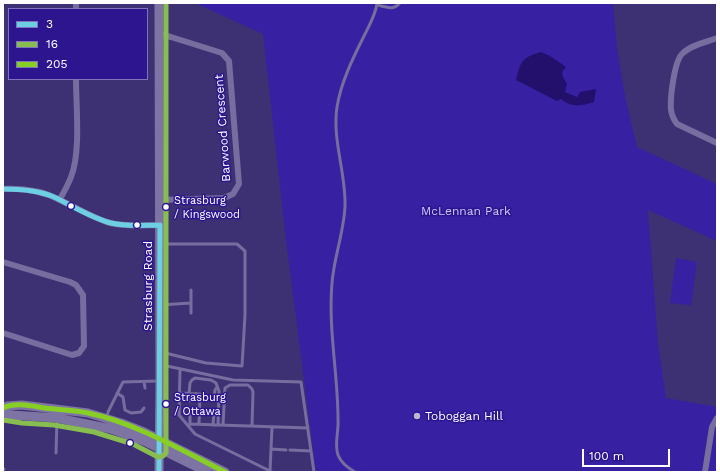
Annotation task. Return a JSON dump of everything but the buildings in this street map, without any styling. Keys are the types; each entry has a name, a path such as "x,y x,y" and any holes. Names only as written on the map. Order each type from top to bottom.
{"street":[{"name":"Strasburg Road","path":"159,3 159,472"},
{"name":"Barwood Crescent","path":"159,34 171,36 222,53 229,61 239,184 233,194 224,198 160,200"},
{"path":"717,38 688,49 679,57 675,68 671,108 674,120 677,124 717,143"},
{"path":"60,200 71,177 74,166 76,148 76,80"},
{"path":"3,189 25,190 40,193 60,200 111,223 121,225 160,225"},
{"path":"3,262 76,285 84,295 84,346 79,353 72,355 3,333"},
{"path":"3,408 7,406 22,405 88,413 144,432 225,472"},
{"path":"3,413 11,415 57,418 111,429 139,439 207,472"},
{"path":"706,472 712,427 717,418"}],"lane":[{"path":"355,472 340,460 336,448 338,420 331,321 332,291 345,205 345,194 337,143 337,106 348,71 377,4 392,9 400,3"},
{"path":"160,244 238,244 245,251 245,315 242,366 206,363 160,352"},
{"path":"190,313 191,290"},
{"path":"160,305 191,303"},
{"path":"160,365 234,380 301,382 314,472"},
{"path":"180,369 179,415 189,425 195,434 271,472 272,427"},
{"path":"190,401 190,383 195,378 213,381 219,391 218,425"},
{"path":"107,419 108,412 123,382 160,380"},
{"path":"144,382 145,388"},
{"path":"223,425 224,391 230,384 248,385 252,389 252,426"},
{"path":"214,399 214,390 217,386"},
{"path":"117,393 123,397 124,408 131,413 141,412 144,408"},
{"path":"180,393 200,394 199,424"},
{"path":"189,425 190,412"},
{"path":"213,425 214,413"},
{"path":"56,453 57,418"},
{"path":"189,425 199,424 308,428"},
{"path":"271,449 311,451"}],"green space":[{"name":"McLennan Park","path":"195,3 613,3 617,49 625,96 637,147 717,184 717,241 648,210 658,343 666,398 717,407 717,472 316,472 286,240 263,34"},
{"path":"676,258 697,262 691,305 670,303"}],"shaded area":[{"path":"541,52 550,56 566,67 562,72 567,84 565,92 577,97 580,92 596,89 594,102 573,105 561,99 557,101 516,80 519,68 523,61 529,56"}],"transit line":[{"name":"16","path":"3,420 54,425 94,432 133,444 158,457 163,456 166,453 166,3"},
{"name":"3","path":"3,189 29,190 42,193 54,197 89,215 111,223 129,225 160,225"},
{"name":"3","path":"159,472 160,225"},
{"name":"205","path":"3,408 13,405 24,405 83,412 106,418 141,430 225,472"}],"place":[{"name":"Strasburg / Kingswood","path":"166,207"},
{"name":"Strasburg / Ottawa","path":"166,404"},
{"name":"Toboggan Hill","path":"417,416"}]}
